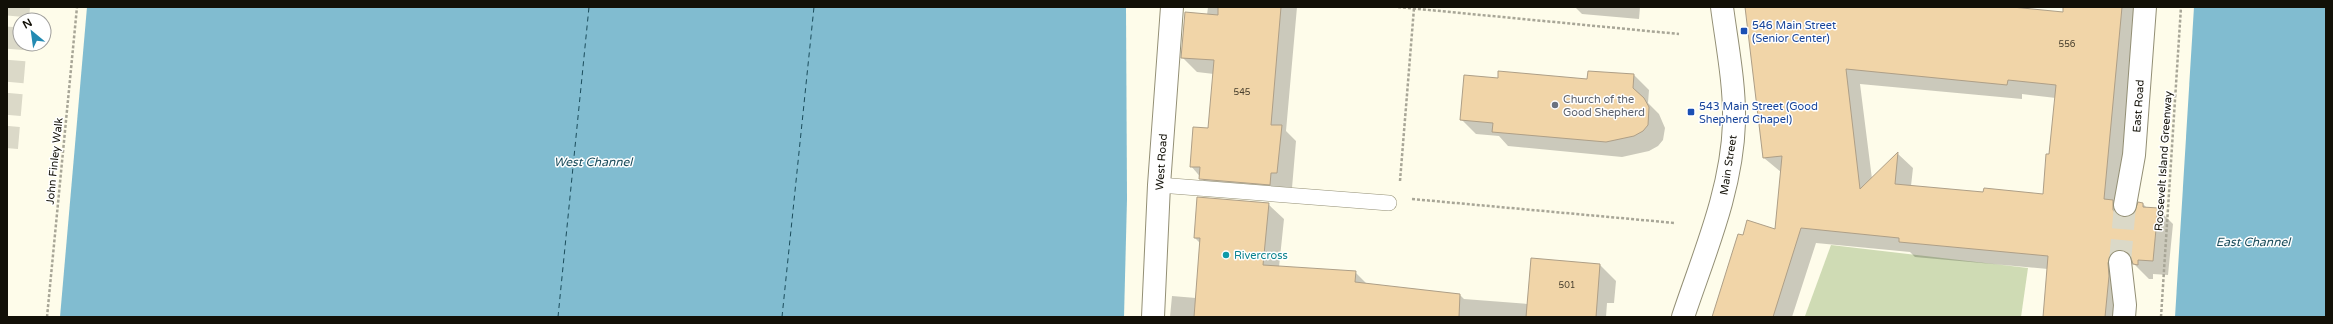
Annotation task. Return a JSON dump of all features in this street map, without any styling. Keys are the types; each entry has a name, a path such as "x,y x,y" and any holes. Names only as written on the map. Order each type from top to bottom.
{"street":[{"name":"West Road","path":"1153,317 1159,185 1172,7"},
{"name":"Main Street","path":"1683,317 1720,208 1730,160 1733,106 1722,7"},
{"name":"East Road","path":"2125,205 2134,155 2145,7"},
{"path":"2120,262 2125,305 2124,317"}],"lane":[{"path":"1159,185 1389,203"}],"path":[{"name":"John Finley Walk","path":"46,317 77,7"},
{"path":"1398,7 1679,34"},
{"name":"Roosevelt Island Greenway","path":"2161,317 2181,7"},
{"path":"1400,182 1414,8"},
{"path":"1407,198 1675,223"}],"green space":[{"path":"1831,245 2028,268 2021,317 1805,316"}],"water":[{"name":"West Channel","path":"87,7 1126,7 1127,199 1124,317 60,317"},
{"name":"East Channel","path":"2194,7 2326,7 2326,317 2175,317"}],"building":[{"path":"1218,7 1281,7 1271,125 1282,125 1277,173 1271,173 1270,185 1199,179 1200,167 1190,167 1193,127 1208,128 1214,60 1181,58 1185,12 1218,15"},
{"path":"1745,7 2012,7 2063,12 2063,7 2122,7 2104,199 2113,200 2113,210 2117,215 2123,217 2134,213 2138,202 2143,203 2143,207 2158,208 2153,261 2138,260 2138,265 2133,264 2130,255 2125,251 2119,250 2112,252 2108,263 2109,276 2105,317 2043,317 2048,256 1899,242 1899,238 1801,228 1773,317 1712,317 1738,234 1743,235 1747,220 1775,229 1782,156 1763,158","holes":["1846,69 2007,85 2008,80 2056,85 2049,154 2046,154 2043,194 1984,188 1983,192 1895,184 1898,152 1860,189"]},
{"name":"Church of the Good Shepherd","path":"1498,71 1587,79 1588,71 1634,74 1633,88 1644,98 1649,107 1648,125 1643,131 1634,136 1606,142 1492,132 1493,123 1460,120 1464,75 1498,78"},
{"name":"Rivercross","path":"1197,197 1269,203 1263,265 1356,271 1355,282 1460,294 1459,317 1194,317 1200,238 1194,238"},
{"path":"1531,258 1600,264 1596,317 1526,317"}],"ferry route":[{"path":"558,317 589,7"},
{"path":"782,317 814,7"}],"tunnel":[{"path":"7,148 19,7"},
{"path":"2120,262 2125,205"}],"place":[{"name":"546 Main Street (Senior Center)","path":"1744,31"},
{"name":"Church of the Good Shepherd","path":"1555,105"},
{"name":"543 Main Street (Good Shepherd Chapel)","path":"1691,112"},
{"name":"Rivercross","path":"1226,255"}]}
